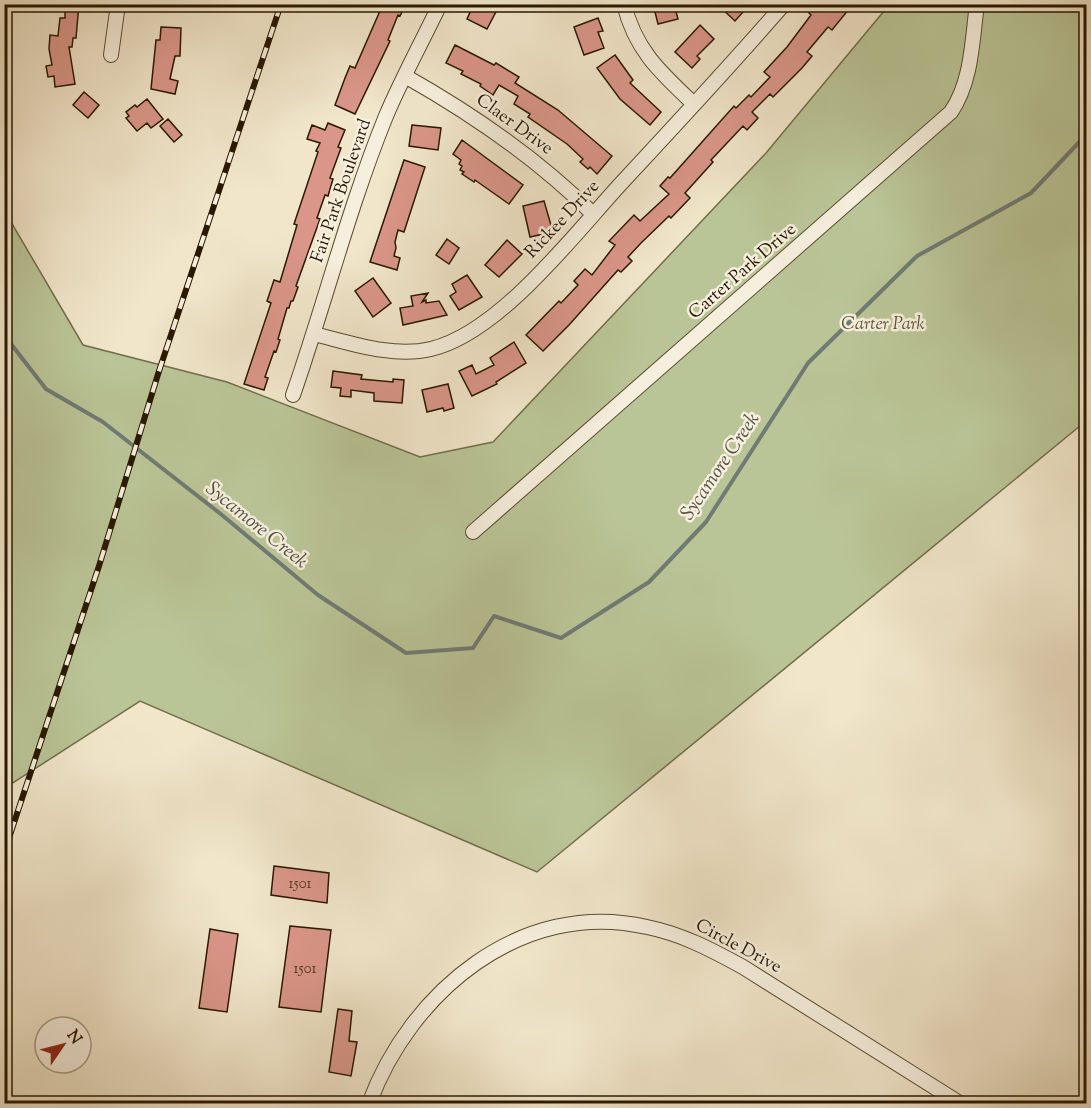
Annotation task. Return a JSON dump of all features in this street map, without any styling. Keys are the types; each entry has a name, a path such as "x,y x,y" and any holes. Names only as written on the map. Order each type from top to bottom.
{"street":[{"path":"111,55 118,4"},
{"name":"Fair Park Boulevard","path":"293,395 369,162 387,116 440,4"},
{"path":"624,4 635,37 644,53 694,104"},
{"name":"Rickee Drive","path":"315,333 363,347 393,350 430,349 453,341 478,327 511,302 784,4"},
{"name":"Carter Park Drive","path":"473,532 951,112 966,84 977,4"},
{"name":"Claer Drive","path":"405,76 457,105 508,140 564,185 593,214"},
{"name":"Circle Drive","path":"369,1104 390,1058 419,1015 443,988 497,949 528,936 588,922 616,922 646,926 683,937 711,950 743,967 961,1104"}],"green space":[{"name":"Carter Park","path":"889,5 1086,5 1086,421 537,872 140,701 5,788 4,210 83,345 227,382 420,457 493,442 766,153"}],"building":[{"path":"65,4 79,4 76,38 73,38 72,47 69,47 75,84 55,87 54,76 48,77 46,66 52,65 49,49 50,35 58,36 60,18 65,18"},
{"path":"383,4 406,4 400,16 398,15 388,40 390,41 355,114 335,105 350,66 355,68"},
{"path":"478,4 500,4 487,29 467,19 472,8 475,9"},
{"path":"653,4 674,4 678,19 658,24"},
{"path":"717,4 750,4 735,21"},
{"path":"803,4 853,4 832,30 828,27 807,52 812,56 802,68 773,97 770,94 752,112 758,118 747,130 743,126 711,160 713,162 685,193 690,198 671,218 669,216 641,243 628,257 632,261 621,272 618,270 543,351 526,335 578,285 574,281 585,269 592,275 615,245 609,241 634,215 640,221 669,194 660,186 668,177 670,178 734,106 736,108 749,95 751,97 770,77 764,72 787,47 811,15 809,13 811,10"},
{"path":"598,18 603,31 598,32 604,48 584,55 574,27"},
{"path":"700,25 714,39 697,56 700,59 692,68 675,52"},
{"path":"161,27 181,28 180,56 175,56 170,79 178,81 175,94 151,89 156,40 160,40"},
{"path":"455,45 494,65 496,63 519,77 515,83 558,110 612,156 597,174 590,167 588,169 580,162 583,159 567,144 528,117 530,114 514,104 518,96 499,85 493,95 480,86 481,84 461,74 463,71 446,63"},
{"path":"615,55 633,80 630,83 661,112 650,125 620,99 597,68"},
{"path":"84,92 99,105 88,118 73,105"},
{"path":"147,99 163,119 151,128 147,123 137,131 126,118 129,116 126,112"},
{"path":"168,119 182,135 174,142 160,126"},
{"path":"328,123 345,130 338,147 341,148 330,178 333,179 328,196 325,195 317,218 320,219 296,286 298,287 293,301 287,308 278,339 280,340 265,377 268,378 264,390 244,384 271,303 267,301 274,280 280,282 297,225 294,224 318,152 316,151 320,143 307,139 312,125 325,130"},
{"path":"412,125 441,128 438,150 409,146"},
{"path":"462,140 523,185 509,204 475,180 474,182 462,174 464,172 460,170 462,166 459,164 461,160 453,154"},
{"path":"404,160 425,167 404,232 398,230 394,256 400,258 397,270 370,262"},
{"path":"544,201 553,232 530,237 523,206"},
{"path":"447,239 459,248 449,264 436,255"},
{"path":"507,240 522,254 499,277 485,265"},
{"path":"467,275 482,297 459,310 450,296 456,292 452,284"},
{"path":"373,278 391,303 373,317 355,291"},
{"path":"428,293 422,302 439,301 447,315 403,325 400,308 413,306 411,296"},
{"path":"514,342 526,363 496,382 497,384 472,396 459,371 472,365 476,374 494,365 490,358"},
{"path":"333,371 362,375 361,379 393,382 393,379 404,380 402,403 374,401 374,393 351,390 351,397 340,396 341,388 331,387"},
{"path":"448,384 454,408 427,412 422,390"},
{"path":"274,866 329,873 327,903 271,895"},
{"path":"290,926 331,930 321,1012 279,1007"},
{"path":"210,929 238,934 227,1012 199,1008"},
{"path":"338,1009 352,1011 349,1041 357,1042 351,1076 329,1072"}],"waterway":[{"name":"Sycamore Creek","path":"4,335 46,389 103,422 222,515 318,595 406,653 473,648 494,616 561,638 649,582 706,522 808,363 917,256 1031,193 1086,135"}],"railway":[{"path":"4,853 99,566 159,371 281,4"}]}
